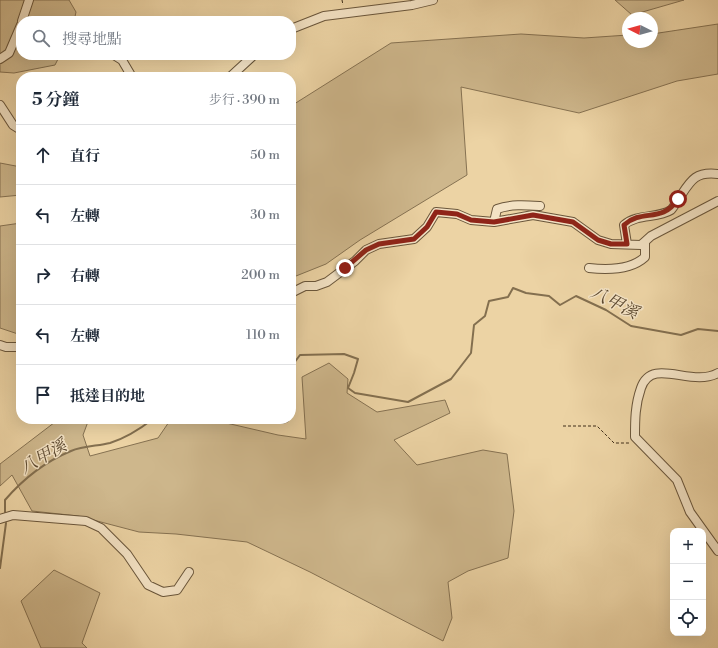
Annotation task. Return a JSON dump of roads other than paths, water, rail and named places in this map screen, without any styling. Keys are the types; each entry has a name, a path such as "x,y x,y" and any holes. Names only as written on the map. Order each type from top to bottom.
{"street":[{"path":"24,16 29,0"},
{"path":"296,27 324,16 412,5 433,0"},
{"path":"0,59 9,53 16,36"},
{"path":"122,60 129,72"},
{"path":"235,72 249,60"},
{"path":"0,105 13,125 16,127"},
{"path":"627,244 624,225 631,219 662,213 671,209 692,180 706,172 718,174"},
{"path":"296,290 305,286 316,286 326,282 355,261 366,250 379,244 414,239 427,227 436,212 457,214 471,220 494,222 533,215 573,222 598,240 611,244 641,245 651,236 718,201"},
{"path":"494,222 497,209 505,206 525,204 540,206"},
{"path":"589,268 611,269 637,264 645,257 644,242"},
{"path":"0,345 6,347 16,347"},
{"path":"718,373 699,378 653,373 644,380 639,395 635,416 635,437 677,480 690,512 718,551"},
{"path":"0,519 13,515 86,521 101,528 127,554 148,585 163,592 177,590 189,572"}],"waterway":[{"name":"八甲溪","path":"296,360 300,355 344,354 358,359 348,388 355,393 408,402 451,379 471,353 474,325 485,316 489,301 508,297 513,288 526,293 549,296 560,305 576,296 606,310 631,326 681,335 698,329 718,331"},
{"name":"八甲溪","path":"5,512 5,500 35,471 52,460 76,449 110,443 122,439 146,424"},
{"name":"八甲溪","path":"0,568 6,523"}]}
